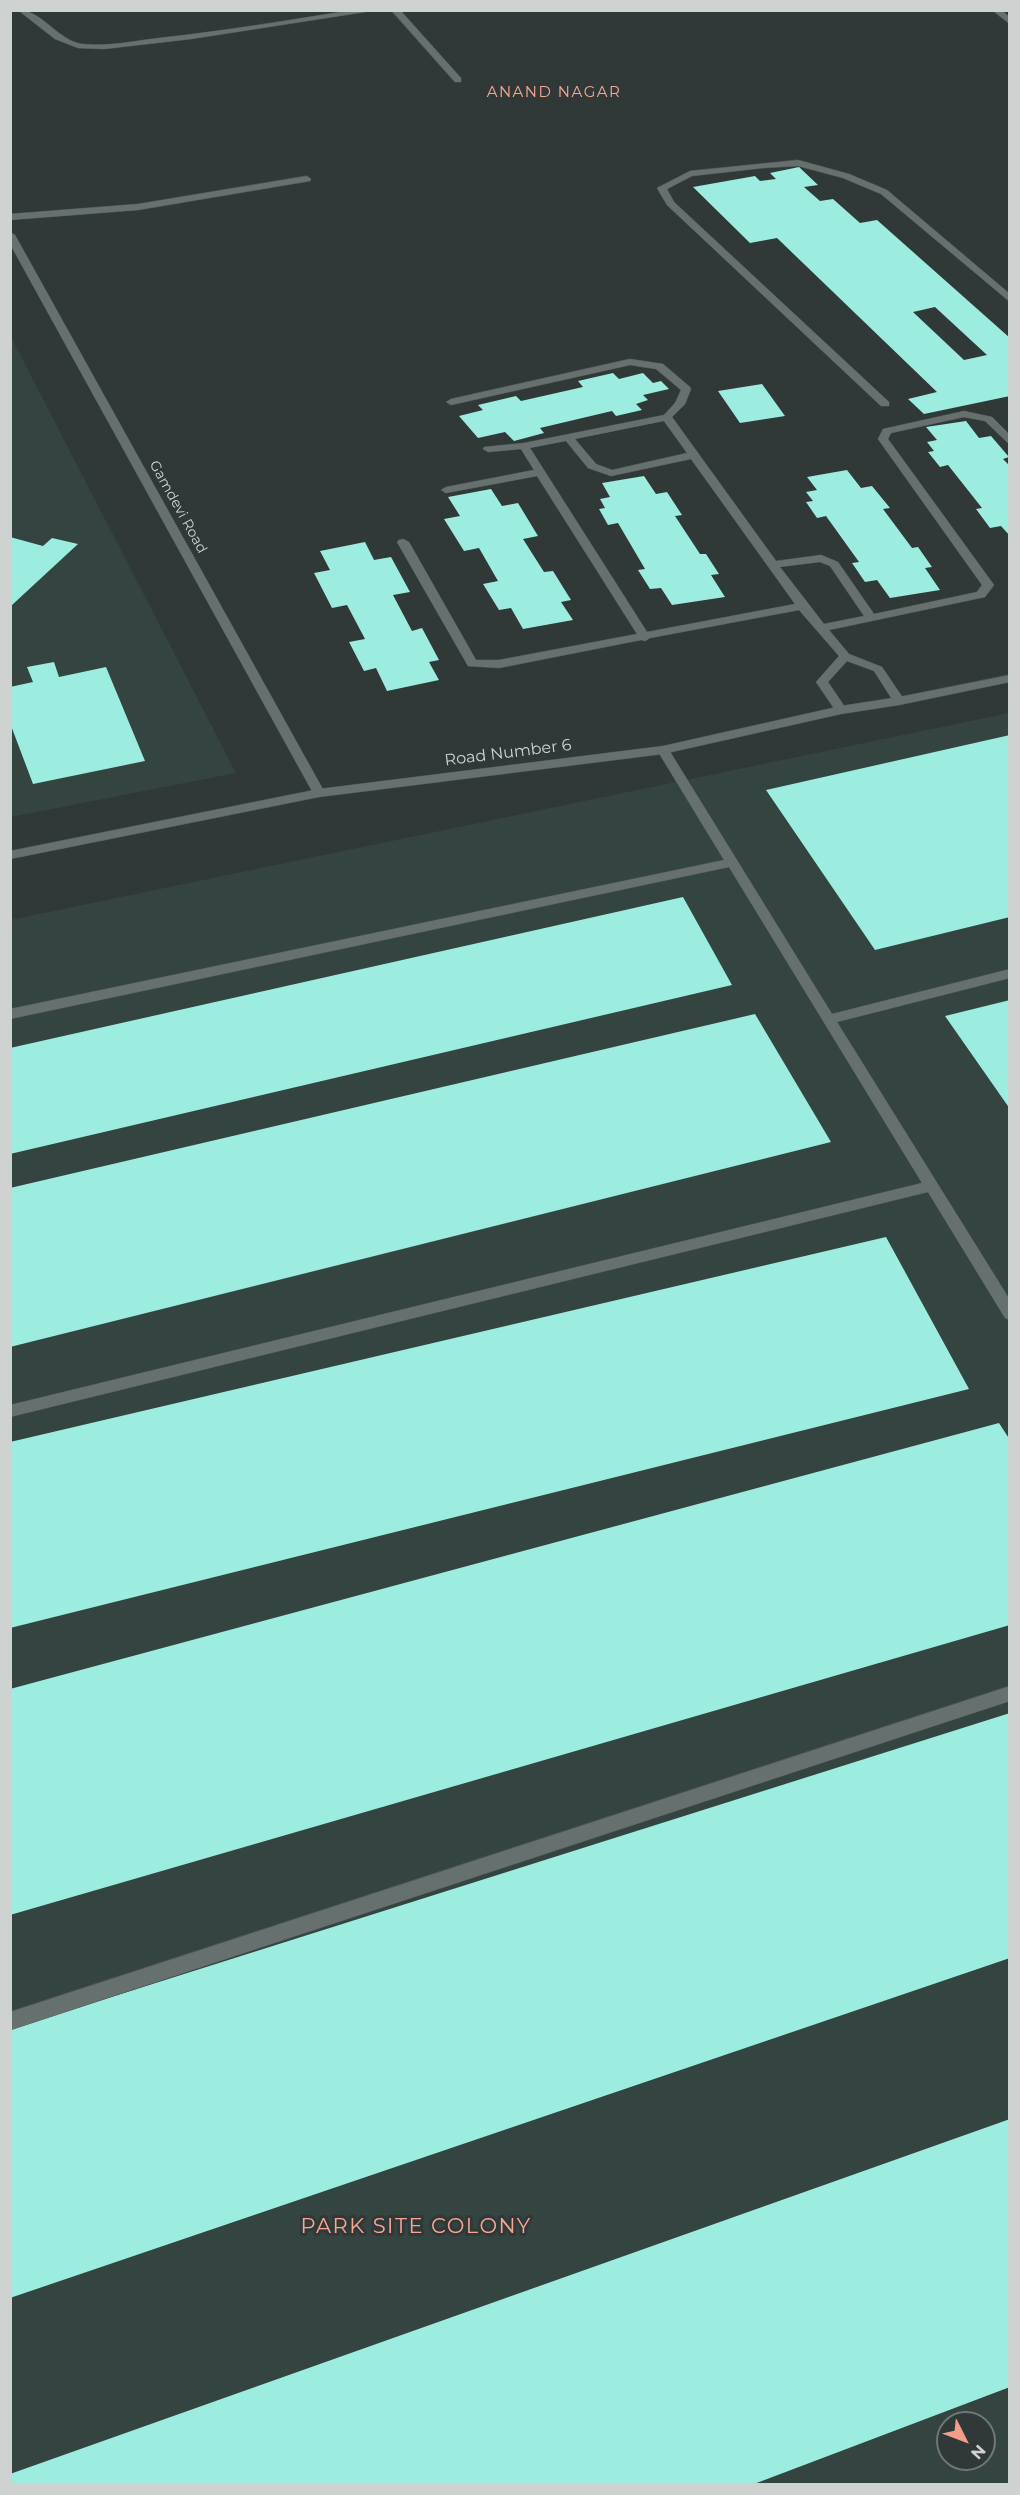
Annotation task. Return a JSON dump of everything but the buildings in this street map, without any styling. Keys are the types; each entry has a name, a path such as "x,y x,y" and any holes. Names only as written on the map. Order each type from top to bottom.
{"street":[{"path":"22,10 58,37 78,46 104,47 192,38 374,10"},
{"path":"395,10 458,80"},
{"path":"996,10 1010,22"},
{"path":"885,404 670,203 662,188 690,174 763,165 798,163 846,176 884,192 1010,299"},
{"path":"10,217 138,207 307,178"},
{"name":"Gamdevi Road","path":"10,235 319,793"},
{"path":"451,402 630,362 659,366 686,389 680,404 667,417 524,446 488,449"},
{"path":"821,628 981,595 988,585 883,439 887,431 964,414 988,419 1010,442"},
{"path":"667,417 802,606 845,656 878,669 899,701"},
{"path":"568,437 592,466 610,472 693,455"},
{"path":"524,446 645,638"},
{"path":"446,490 540,472"},
{"path":"403,542 472,664 499,664 645,638 802,606"},
{"path":"772,565 821,558 834,564 871,617"},
{"path":"841,710 822,682 845,656"},
{"name":"Road Number 6","path":"10,855 319,793 663,750 841,710 899,701 1010,678"},
{"path":"663,750 1010,1314"},
{"path":"10,1014 733,862"},
{"path":"829,1018 1010,973"},
{"path":"10,1411 932,1186"},
{"path":"10,2021 1010,1693"}],"shaded area":[{"path":"11,337 236,773 11,817"},
{"path":"1009,713 1009,2484 11,2484 10,920"}],"district":[{"name":"ANAND NAGAR","path":"554,93"},
{"name":"PARK SITE COLONY","path":"416,2227"}]}
